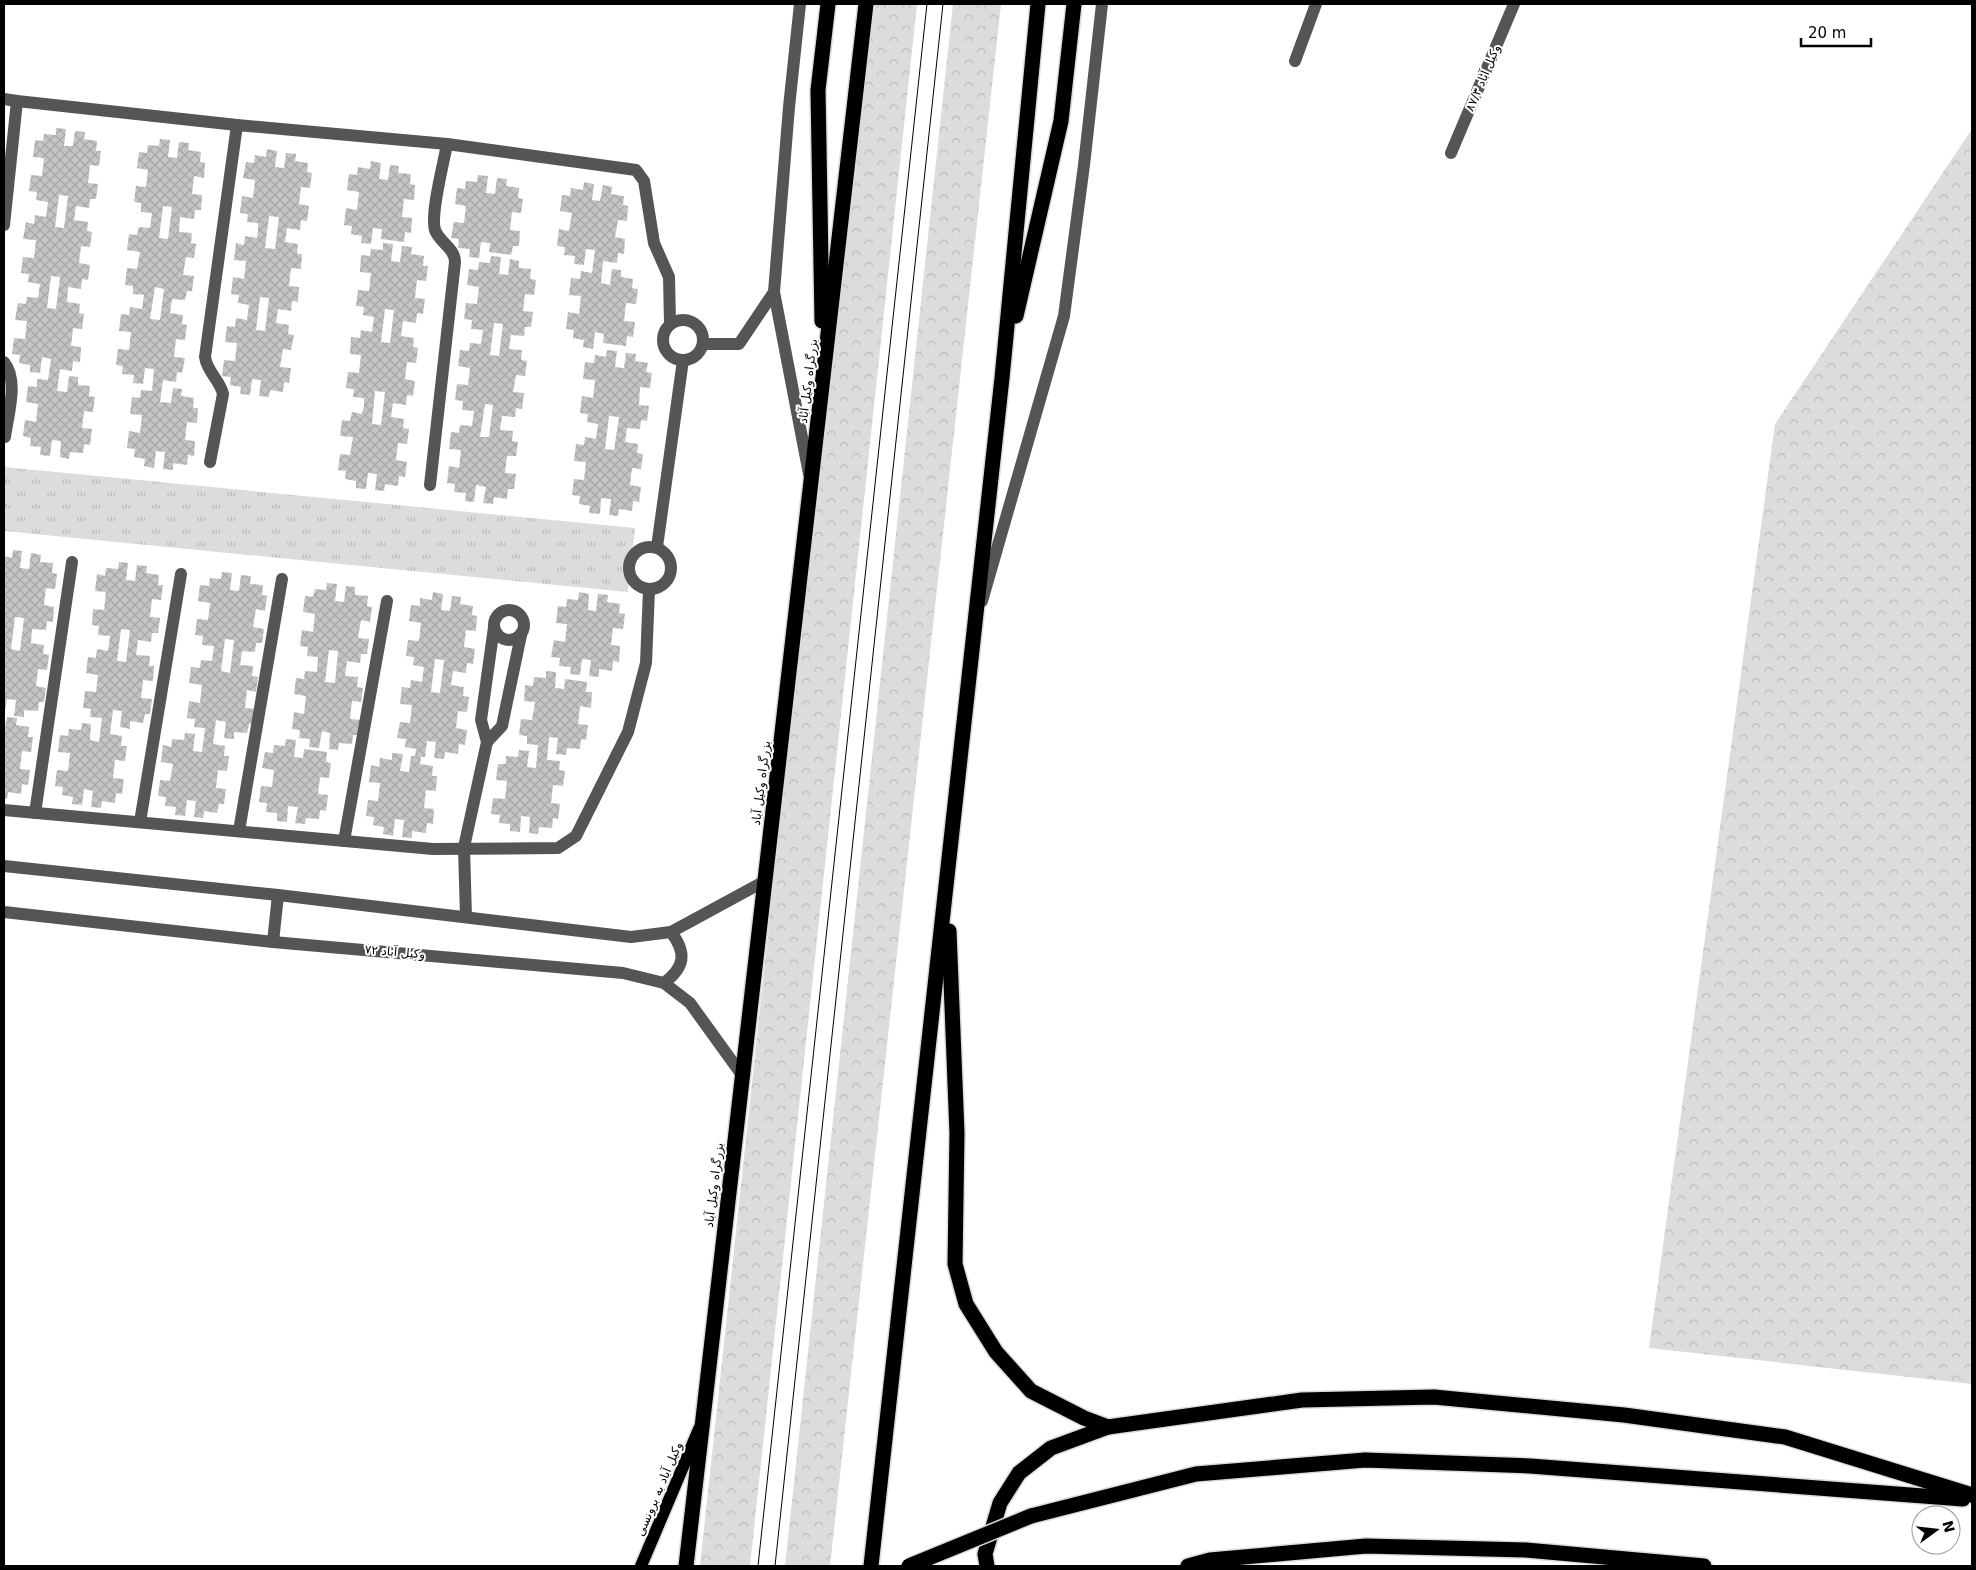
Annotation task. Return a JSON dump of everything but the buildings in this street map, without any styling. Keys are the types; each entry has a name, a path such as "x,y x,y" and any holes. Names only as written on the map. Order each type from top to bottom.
{"highway":[{"path":"823,382 818,90 828,4"},
{"name":"بزرگراه وکیل آباد","path":"686,1566 866,4"},
{"path":"871,1566 1002,378 1038,4"},
{"path":"1002,378 1061,121 1074,4"},
{"path":"947,883 958,1133 955,1264 966,1304 996,1352 1031,1391 1084,1418 1108,1427"},
{"path":"987,1566 985,1554 1000,1504 1019,1473 1051,1448 1108,1427 1302,1400 1434,1397 1624,1415 1785,1437 1972,1495"},
{"path":"909,1566 1031,1516 1196,1474 1365,1460 1530,1466 1972,1499"},
{"path":"1188,1566 1210,1560 1366,1546 1526,1550 1704,1566"}],"main road":[{"name":"وکیل آباد به برونسی","path":"641,1566 702,1422"}],"street":[{"path":"800,4 789,107 774,292 811,484"},
{"path":"975,628 1064,316 1084,165 1102,4"},
{"path":"1295,61 1316,4"},
{"name":"وکیل آباد ۸۷/۳","path":"1451,153 1514,4"},
{"path":"4,99 237,125 447,144 636,170 644,181 654,243 669,277 670,324"},
{"path":"4,225 17,101"},
{"path":"210,462 223,394 206,366 204,357 237,125"},
{"path":"430,484 455,262 452,251 438,237 433,221 447,144"},
{"path":"703,344 740,344 774,292"},
{"path":"682,319 694,322 702,332 703,344 696,356 684,360 672,357 664,347 663,334 670,324 682,319"},
{"path":"657,547 684,360"},
{"path":"4,362 9,368 12,383 5,437"},
{"path":"657,547 669,558 672,566 671,575 668,581 658,589 649,590 634,583 629,573 629,564 639,550 657,547"},
{"path":"35,813 72,562"},
{"path":"140,822 181,574"},
{"path":"239,831 282,579"},
{"path":"4,810 433,849 558,848 576,836 628,732 646,663 649,590"},
{"path":"344,841 388,601"},
{"path":"466,917 464,848 487,742 481,720 495,618 501,612 509,609 518,612 523,618 524,627 502,726 487,742"},
{"path":"494,627 498,635 505,640 514,639 521,635"},
{"path":"4,866 278,895 631,937 671,932 765,881"},
{"path":"273,942 278,895"},
{"name":"۷۲ وکیل آباد","path":"4,912 273,942 623,974 664,983 690,1003 742,1075"},
{"path":"664,983 677,974 682,960 680,944 671,932"}],"green space":[{"path":"868,4 917,4 750,1566 700,1566"},
{"path":"953,4 1001,4 830,1566 785,1566"},
{"path":"1972,129 1972,1384 1649,1348 1775,424"},
{"path":"4,467 635,528 628,592 4,531"}],"tram line":[{"path":"758,1566 927,4"},
{"path":"775,1566 943,4"}]}
